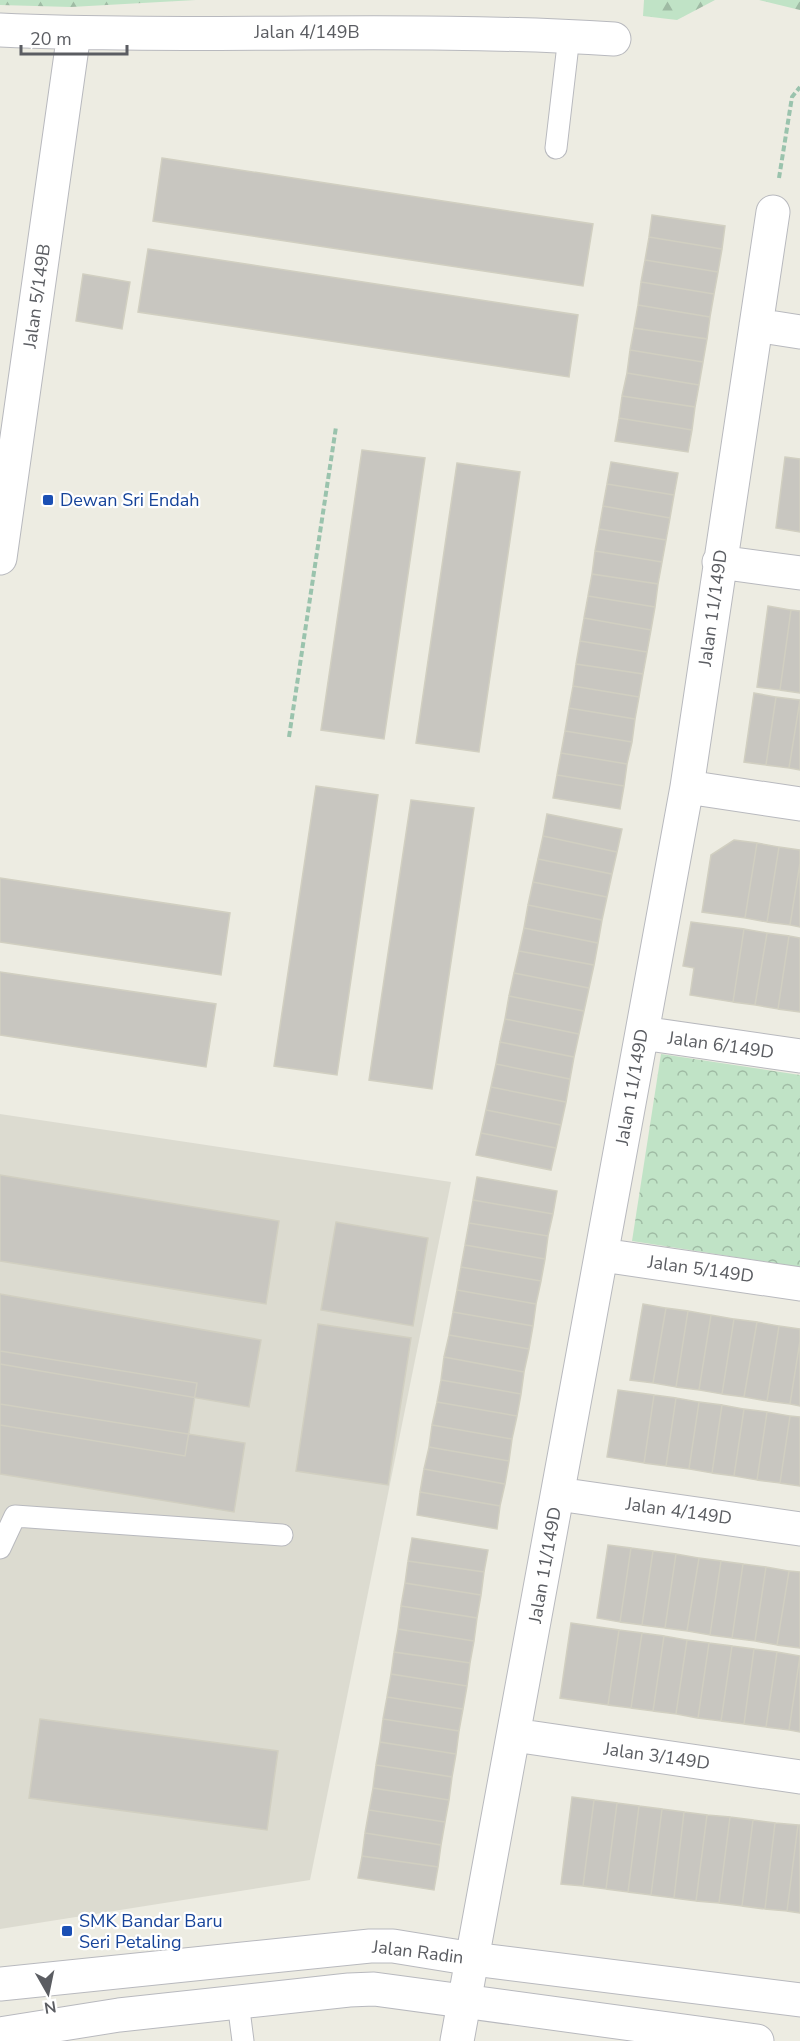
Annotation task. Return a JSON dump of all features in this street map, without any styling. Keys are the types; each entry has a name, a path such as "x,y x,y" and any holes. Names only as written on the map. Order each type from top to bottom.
{"street":[{"name":"Jalan 4/149B","path":"0,30 74,33 390,32 614,39"},
{"name":"Jalan 5/149B","path":"0,558 74,33"},
{"name":"Jalan 11/149D","path":"457,2041 687,787 773,212"},
{"path":"756,325 800,332"},
{"path":"719,562 800,573"},
{"path":"687,787 800,804"},
{"name":"Jalan 6/149D","path":"642,1033 800,1056"},
{"name":"Jalan 5/149D","path":"602,1255 800,1284"},
{"name":"Jalan 4/149D","path":"558,1494 800,1529"},
{"name":"Jalan 3/149D","path":"514,1735 800,1777"},
{"name":"Jalan Radin","path":"0,1984 349,1947 393,1946 473,1959 800,2000"},
{"path":"0,2034 119,2015 374,1989 757,2041"}],"lane":[{"path":"556,148 569,36"},
{"path":"0,1548 15,1516 282,1535"},
{"path":"238,2002 243,2041"}],"path":[{"path":"773,212 792,97 800,87"},
{"path":"289,737 336,427"}],"shaded area":[{"path":"0,1114 451,1182 310,1880 0,1929"}],"green space":[{"path":"0,0 196,0 71,7 0,5"},
{"path":"644,0 715,0 677,20 643,16"},
{"path":"759,0 800,0 800,10"},
{"path":"661,1054 800,1075 800,1267 632,1241"}],"building":[{"path":"162,158 593,224 583,286 153,221"},
{"path":"652,215 725,226 722,249 649,237"},
{"path":"649,237 722,249 718,272 645,260"},
{"path":"148,249 578,315 569,377 138,312"},
{"path":"645,260 718,272 714,294 641,282"},
{"path":"83,274 130,282 122,329 76,321"},
{"path":"641,282 714,294 710,317 638,305"},
{"path":"638,305 710,317 707,339 634,328"},
{"path":"634,328 707,339 703,362 630,350"},
{"path":"630,350 703,362 699,385 627,373"},
{"path":"627,373 699,385 695,407 622,396"},
{"path":"622,396 695,407 692,430 619,418"},
{"path":"619,418 692,430 688,452 615,441"},
{"path":"362,450 425,458 384,739 321,730"},
{"path":"785,457 800,459 800,532 776,528"},
{"path":"611,462 678,473 674,495 607,484"},
{"path":"457,463 520,472 479,752 416,743"},
{"path":"607,484 674,495 670,518 603,506"},
{"path":"603,506 670,518 666,540 599,529"},
{"path":"599,529 666,540 662,562 595,551"},
{"path":"595,551 662,562 658,584 592,574"},
{"path":"592,574 658,584 655,607 588,596"},
{"path":"588,596 655,607 651,630 584,618"},
{"path":"768,606 791,610 780,690 757,687"},
{"path":"791,610 800,611 800,693 780,690"},
{"path":"584,618 651,630 647,652 580,641"},
{"path":"580,641 647,652 643,674 576,664"},
{"path":"576,664 643,674 639,697 573,686"},
{"path":"573,686 639,697 635,719 569,708"},
{"path":"754,693 776,697 766,765 744,762"},
{"path":"776,697 800,700 789,768 766,765"},
{"path":"800,700 800,770 789,768"},
{"path":"569,708 635,719 632,742 565,731"},
{"path":"565,731 632,742 627,764 561,753"},
{"path":"561,753 627,764 624,786 557,775"},
{"path":"557,775 624,786 620,809 553,798"},
{"path":"316,786 378,795 337,1075 274,1066"},
{"path":"411,800 474,808 432,1089 369,1080"},
{"path":"547,814 622,829 617,852 543,836"},
{"path":"543,836 617,852 612,874 538,859"},
{"path":"734,840 757,843 745,918 702,912 711,855"},
{"path":"757,843 779,847 767,922 745,918"},
{"path":"779,847 800,850 790,925 767,922"},
{"path":"538,859 612,874 607,897 533,882"},
{"path":"800,863 800,927 790,925"},
{"path":"0,878 230,913 221,975 0,942"},
{"path":"533,882 607,897 602,920 528,905"},
{"path":"528,905 602,920 598,943 524,928"},
{"path":"691,922 744,929 733,1002 690,995 694,968 683,966"},
{"path":"524,928 598,943 594,965 519,951"},
{"path":"744,929 767,933 755,1005 733,1002"},
{"path":"767,933 789,936 778,1009 755,1005"},
{"path":"789,936 800,938 800,1012 778,1009"},
{"path":"519,951 594,965 589,988 514,973"},
{"path":"0,972 216,1004 206,1067 0,1035"},
{"path":"514,973 589,988 584,1011 509,996"},
{"path":"509,996 584,1011 579,1034 505,1019"},
{"path":"505,1019 579,1034 574,1057 500,1042"},
{"path":"500,1042 574,1057 570,1079 496,1064"},
{"path":"496,1064 570,1079 566,1102 491,1087"},
{"path":"491,1087 566,1102 561,1125 486,1110"},
{"path":"486,1110 561,1125 556,1148 481,1133"},
{"path":"481,1133 556,1148 551,1170 476,1155"},
{"path":"0,1175 279,1221 266,1304 0,1261"},
{"path":"477,1177 557,1191 553,1214 473,1200"},
{"path":"473,1200 553,1214 548,1236 469,1223"},
{"path":"336,1222 428,1238 413,1326 321,1310"},
{"path":"469,1223 548,1236 545,1259 465,1245"},
{"path":"465,1245 545,1259 541,1281 461,1267"},
{"path":"461,1267 541,1281 536,1304 457,1290"},
{"path":"457,1290 536,1304 533,1326 453,1312"},
{"path":"0,1294 261,1340 249,1407 0,1364"},
{"path":"643,1304 666,1308 653,1383 630,1380"},
{"path":"666,1308 688,1311 676,1387 653,1383"},
{"path":"688,1311 711,1315 699,1390 676,1387"},
{"path":"453,1312 533,1326 529,1349 449,1335"},
{"path":"711,1315 734,1319 722,1394 699,1390"},
{"path":"734,1319 757,1322 744,1397 722,1394"},
{"path":"757,1322 779,1326 767,1401 744,1397"},
{"path":"318,1324 411,1338 388,1485 296,1471"},
{"path":"779,1326 800,1329 790,1404 767,1401"},
{"path":"449,1335 529,1349 524,1372 444,1357"},
{"path":"800,1341 800,1406 790,1404"},
{"path":"0,1351 197,1383 185,1456 0,1425"},
{"path":"444,1357 524,1372 521,1394 441,1380"},
{"path":"441,1380 521,1394 517,1416 437,1402"},
{"path":"618,1390 654,1395 644,1463 607,1457"},
{"path":"654,1395 676,1398 666,1466 644,1463"},
{"path":"676,1398 699,1402 689,1469 666,1466"},
{"path":"437,1402 517,1416 512,1439 432,1425"},
{"path":"699,1402 722,1405 712,1473 689,1469"},
{"path":"0,1404 245,1443 234,1512 0,1474"},
{"path":"722,1405 744,1409 734,1476 712,1473"},
{"path":"744,1409 767,1412 757,1480 734,1476"},
{"path":"767,1412 790,1416 780,1483 757,1480"},
{"path":"790,1416 800,1417 800,1486 780,1483"},
{"path":"432,1425 512,1439 509,1461 429,1447"},
{"path":"429,1447 509,1461 505,1484 424,1469"},
{"path":"424,1469 505,1484 500,1506 420,1492"},
{"path":"420,1492 500,1506 497,1529 417,1515"},
{"path":"412,1538 488,1550 484,1572 408,1561"},
{"path":"608,1545 631,1548 620,1622 597,1618"},
{"path":"631,1548 653,1551 642,1625 620,1622"},
{"path":"653,1551 676,1554 665,1628 642,1625"},
{"path":"676,1554 699,1558 687,1631 665,1628"},
{"path":"699,1558 721,1561 710,1635 687,1631"},
{"path":"408,1561 484,1572 481,1595 405,1583"},
{"path":"721,1561 743,1564 732,1638 710,1635"},
{"path":"743,1564 766,1567 755,1641 732,1638"},
{"path":"766,1567 789,1571 777,1645 755,1641"},
{"path":"789,1571 800,1572 800,1648 777,1645"},
{"path":"405,1583 481,1595 477,1618 401,1606"},
{"path":"401,1606 477,1618 474,1641 398,1629"},
{"path":"571,1623 619,1630 608,1705 560,1698"},
{"path":"398,1629 474,1641 470,1663 394,1652"},
{"path":"619,1630 642,1633 631,1708 608,1705"},
{"path":"642,1633 664,1636 653,1711 631,1708"},
{"path":"664,1636 687,1640 676,1714 653,1711"},
{"path":"687,1640 709,1643 698,1718 676,1714"},
{"path":"709,1643 732,1646 721,1721 698,1718"},
{"path":"732,1646 754,1649 744,1724 721,1721"},
{"path":"754,1649 777,1652 766,1727 744,1724"},
{"path":"394,1652 470,1663 467,1686 391,1674"},
{"path":"777,1652 800,1656 789,1730 766,1727"},
{"path":"800,1656 800,1732 789,1730"},
{"path":"391,1674 467,1686 463,1709 387,1697"},
{"path":"387,1697 463,1709 459,1731 383,1719"},
{"path":"40,1719 278,1751 267,1830 29,1798"},
{"path":"383,1719 459,1731 456,1754 380,1742"},
{"path":"380,1742 456,1754 452,1777 376,1765"},
{"path":"376,1765 452,1777 449,1800 373,1788"},
{"path":"373,1788 449,1800 445,1822 369,1810"},
{"path":"572,1797 594,1800 583,1886 561,1884"},
{"path":"594,1800 617,1803 606,1889 583,1886"},
{"path":"617,1803 639,1806 628,1892 606,1889"},
{"path":"639,1806 662,1809 651,1895 628,1892"},
{"path":"662,1809 684,1812 674,1898 651,1895"},
{"path":"369,1810 445,1822 441,1845 365,1833"},
{"path":"684,1812 707,1815 696,1901 674,1898"},
{"path":"707,1815 730,1817 719,1903 696,1901"},
{"path":"730,1817 753,1820 742,1906 719,1903"},
{"path":"753,1820 775,1823 765,1909 742,1906"},
{"path":"775,1823 798,1825 787,1911 765,1909"},
{"path":"798,1825 800,1825 800,1913 787,1911"},
{"path":"365,1833 441,1845 438,1867 362,1856"},
{"path":"362,1856 438,1867 434,1890 358,1878"}],"place":[{"name":"Dewan Sri Endah","path":"48,500"},
{"name":"SMK Bandar Baru Seri Petaling","path":"67,1931"}]}
